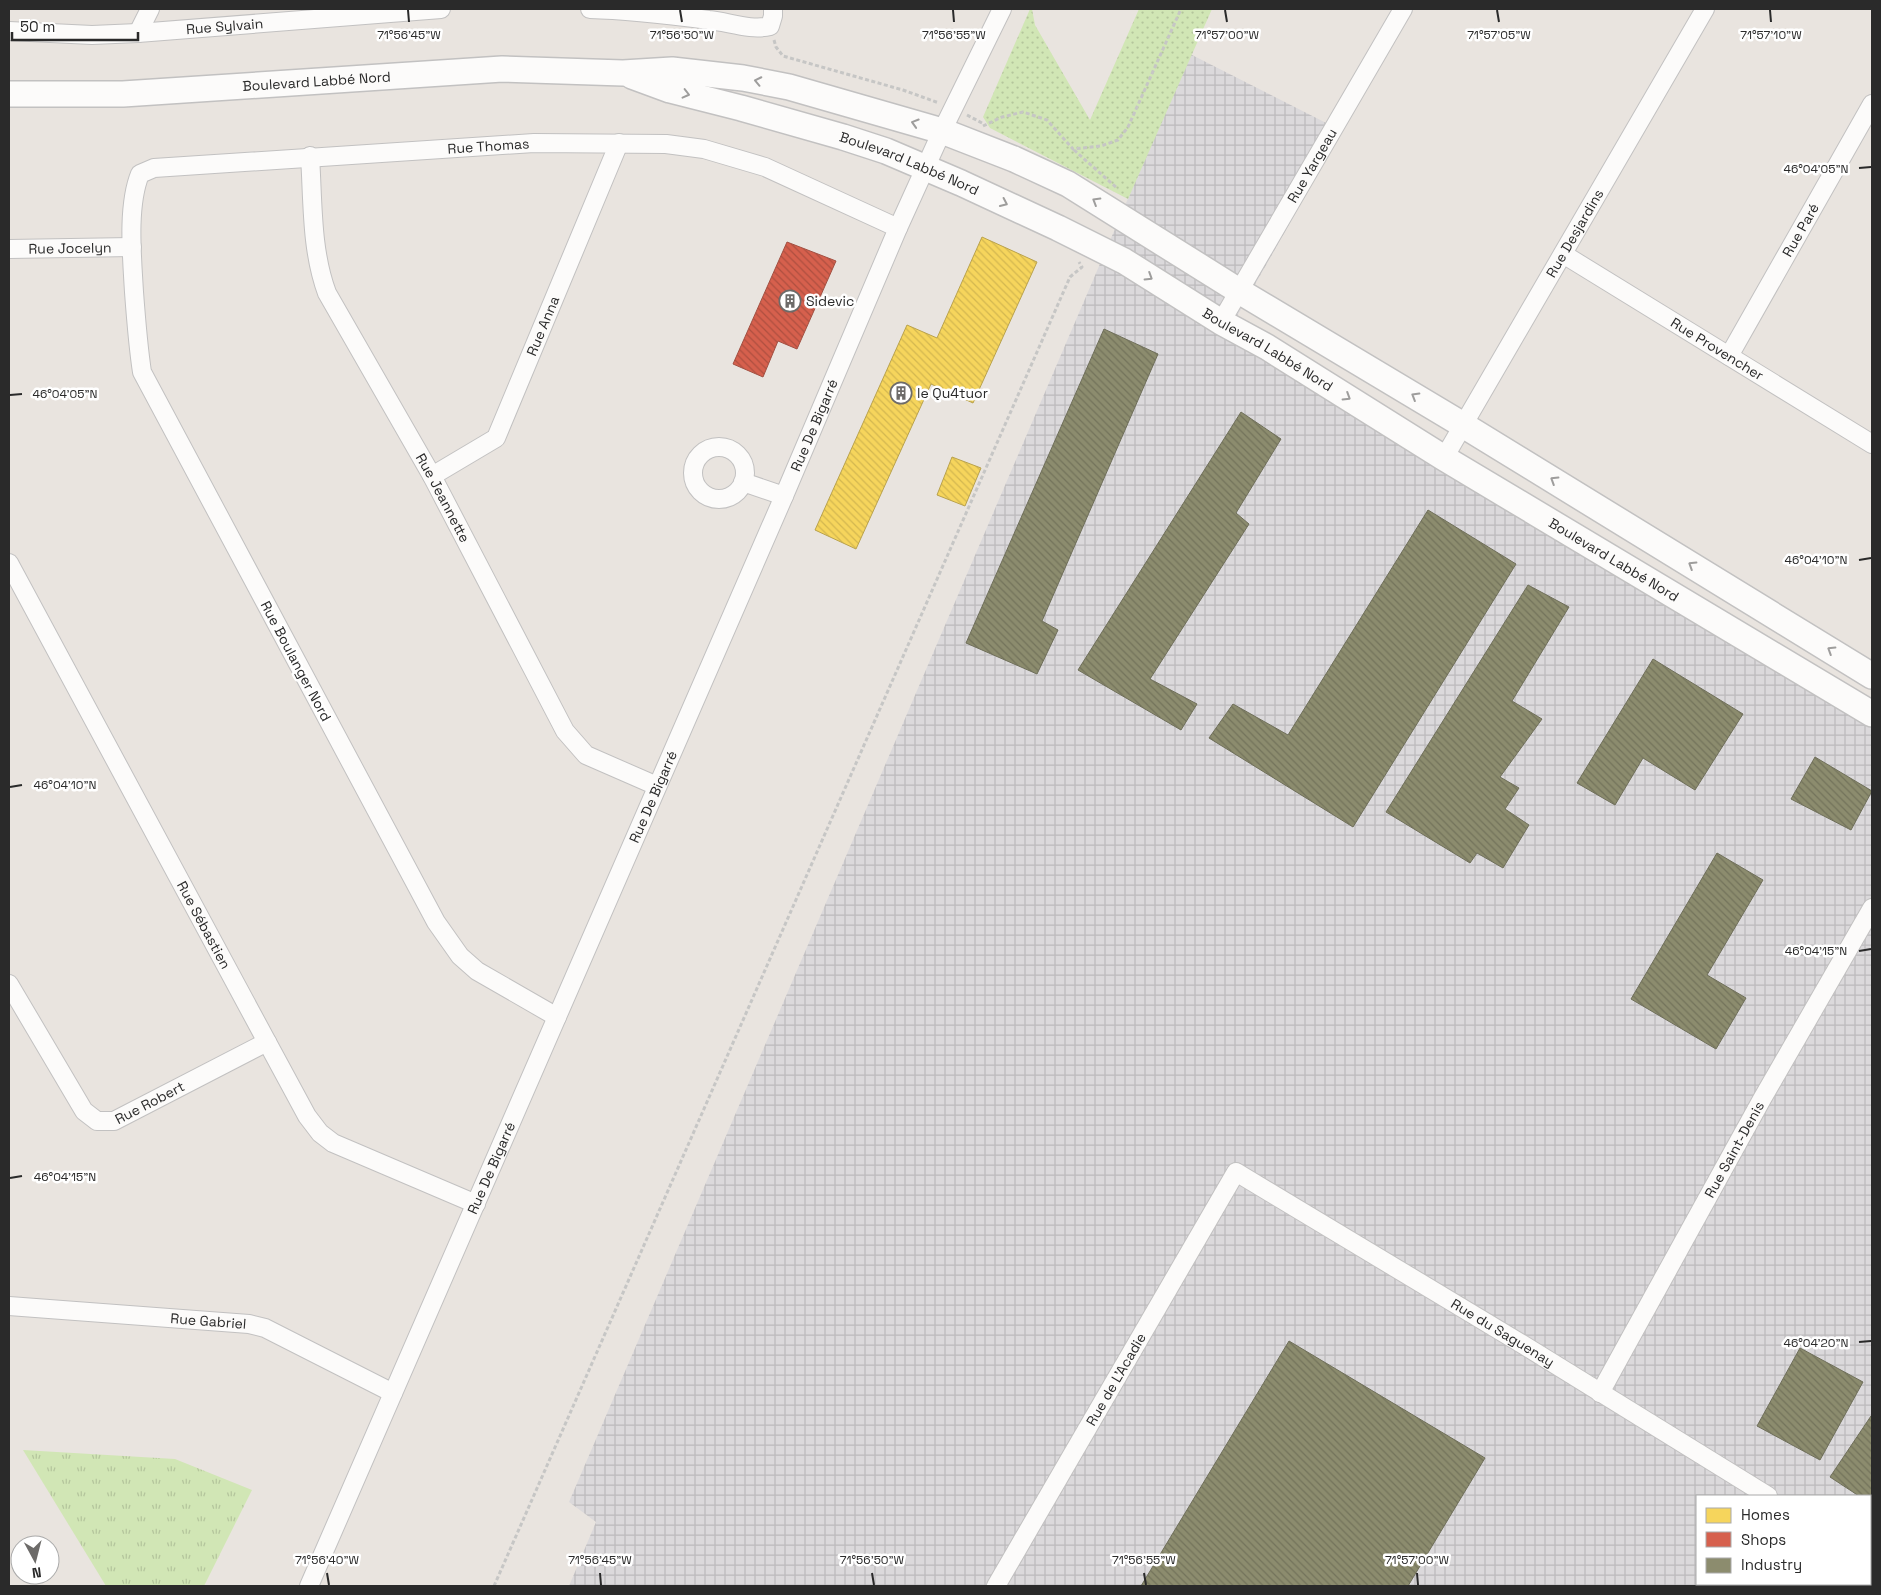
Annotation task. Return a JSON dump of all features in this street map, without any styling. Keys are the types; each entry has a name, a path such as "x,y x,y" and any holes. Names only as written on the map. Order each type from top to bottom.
{"main road":[{"name":"Boulevard Labbé Nord","path":"9,94 123,94 502,69 623,73 672,70 743,78 817,94 942,131 1014,159 1068,184 1872,676"},
{"name":"Boulevard Labbé Nord","path":"623,73 670,90 742,108 886,151 1058,228 1124,261 1221,322 1267,347 1444,458 1872,714"}],"street":[{"path":"138,34 150,9"},
{"name":"Rue Sylvain","path":"9,31 92,35 138,34 413,9 441,9"},
{"path":"590,9 626,10 760,28 771,17"},
{"path":"987,9 993,28"},
{"name":"Rue De Bigarré","path":"309,1586 784,496 898,228 927,168 942,131 1002,9"},
{"name":"Rue Yargeau","path":"1221,322 1404,9"},
{"name":"Rue Desjardins","path":"1444,458 1705,9"},
{"name":"Rue Paré","path":"1728,356 1872,104"},
{"name":"Rue Thomas","path":"132,247 135,187 140,174 154,168 310,156 534,143 666,144 704,149 765,167 898,228"},
{"name":"Rue Anna","path":"432,476 496,438 618,143"},
{"name":"Rue Jeannette","path":"310,156 316,250 320,273 327,293 432,476 565,731 586,755 657,786"},
{"name":"Rue Jocelyn","path":"9,249 132,247"},
{"name":"Rue Boulanger Nord","path":"132,247 138,351 142,372 436,922 460,956 477,971 557,1017"},
{"name":"Rue Provencher","path":"1563,254 1872,444"},
{"path":"744,482 784,496"},
{"name":"Rue Sébastien","path":"9,563 307,1116 320,1133 333,1143 476,1204"},
{"name":"Rue Saint-Denis","path":"1600,1393 1758,1108 1872,908"},
{"name":"Rue Robert","path":"9,984 84,1111 97,1121 114,1122 267,1042"},
{"name":"Rue du Saguenay","path":"1236,1172 1766,1495"},
{"name":"Rue de L'Acadie","path":"996,1586 1236,1172"},
{"name":"Rue Gabriel","path":"9,1306 249,1324 265,1328 393,1393"}],"path":[{"path":"1128,127 1181,9"},
{"path":"771,17 776,47 783,56 903,90 954,108 984,124"},
{"path":"494,1586 1070,277"}],"shaded area":[{"path":"1190,54 1342,131 1227,334 1872,725 1872,1586 569,1586 596,1522 569,1502"}],"green space":[{"path":"1030,9 1032,9 1035,25 1090,120 1139,9 1212,9 1128,199 990,128 983,117"},
{"path":"23,1450 175,1459 252,1490 204,1586 106,1586"}],"building: Homes":[{"name":"le Qu4tuor","path":"982,237 1037,262 973,403 931,384 856,549 815,530 907,325 937,338"},
{"path":"952,457 981,468 965,506 937,495"}],"building: Shops":[{"name":"Sidevic","path":"787,242 836,261 797,349 778,341 763,377 733,364"}],"building: Industry":[{"path":"1104,329 1158,354 1042,621 1058,630 1037,674 966,643"},
{"path":"1241,412 1281,439 1236,513 1249,524 1150,679 1197,704 1181,730 1078,670"},
{"path":"1428,510 1516,564 1353,827 1209,738 1233,704 1288,735"},
{"path":"1528,585 1569,607 1512,701 1542,719 1500,777 1519,788 1505,809 1529,825 1503,868 1477,853 1470,863 1386,812"},
{"path":"1653,659 1743,714 1695,790 1643,758 1615,805 1577,783"},
{"path":"1815,757 1872,791 1851,830 1791,799"},
{"path":"1717,853 1763,880 1707,975 1746,998 1716,1049 1631,999"},
{"path":"1289,1341 1485,1458 1408,1586 1141,1586"},
{"path":"1800,1348 1863,1382 1820,1460 1757,1426"},
{"path":"1871,1416 1872,1505 1871,1495 1857,1495 1830,1477"}],"place":[{"name":"Sidevic","path":"790,301"},
{"name":"le Qu4tuor","path":"901,393"}]}
